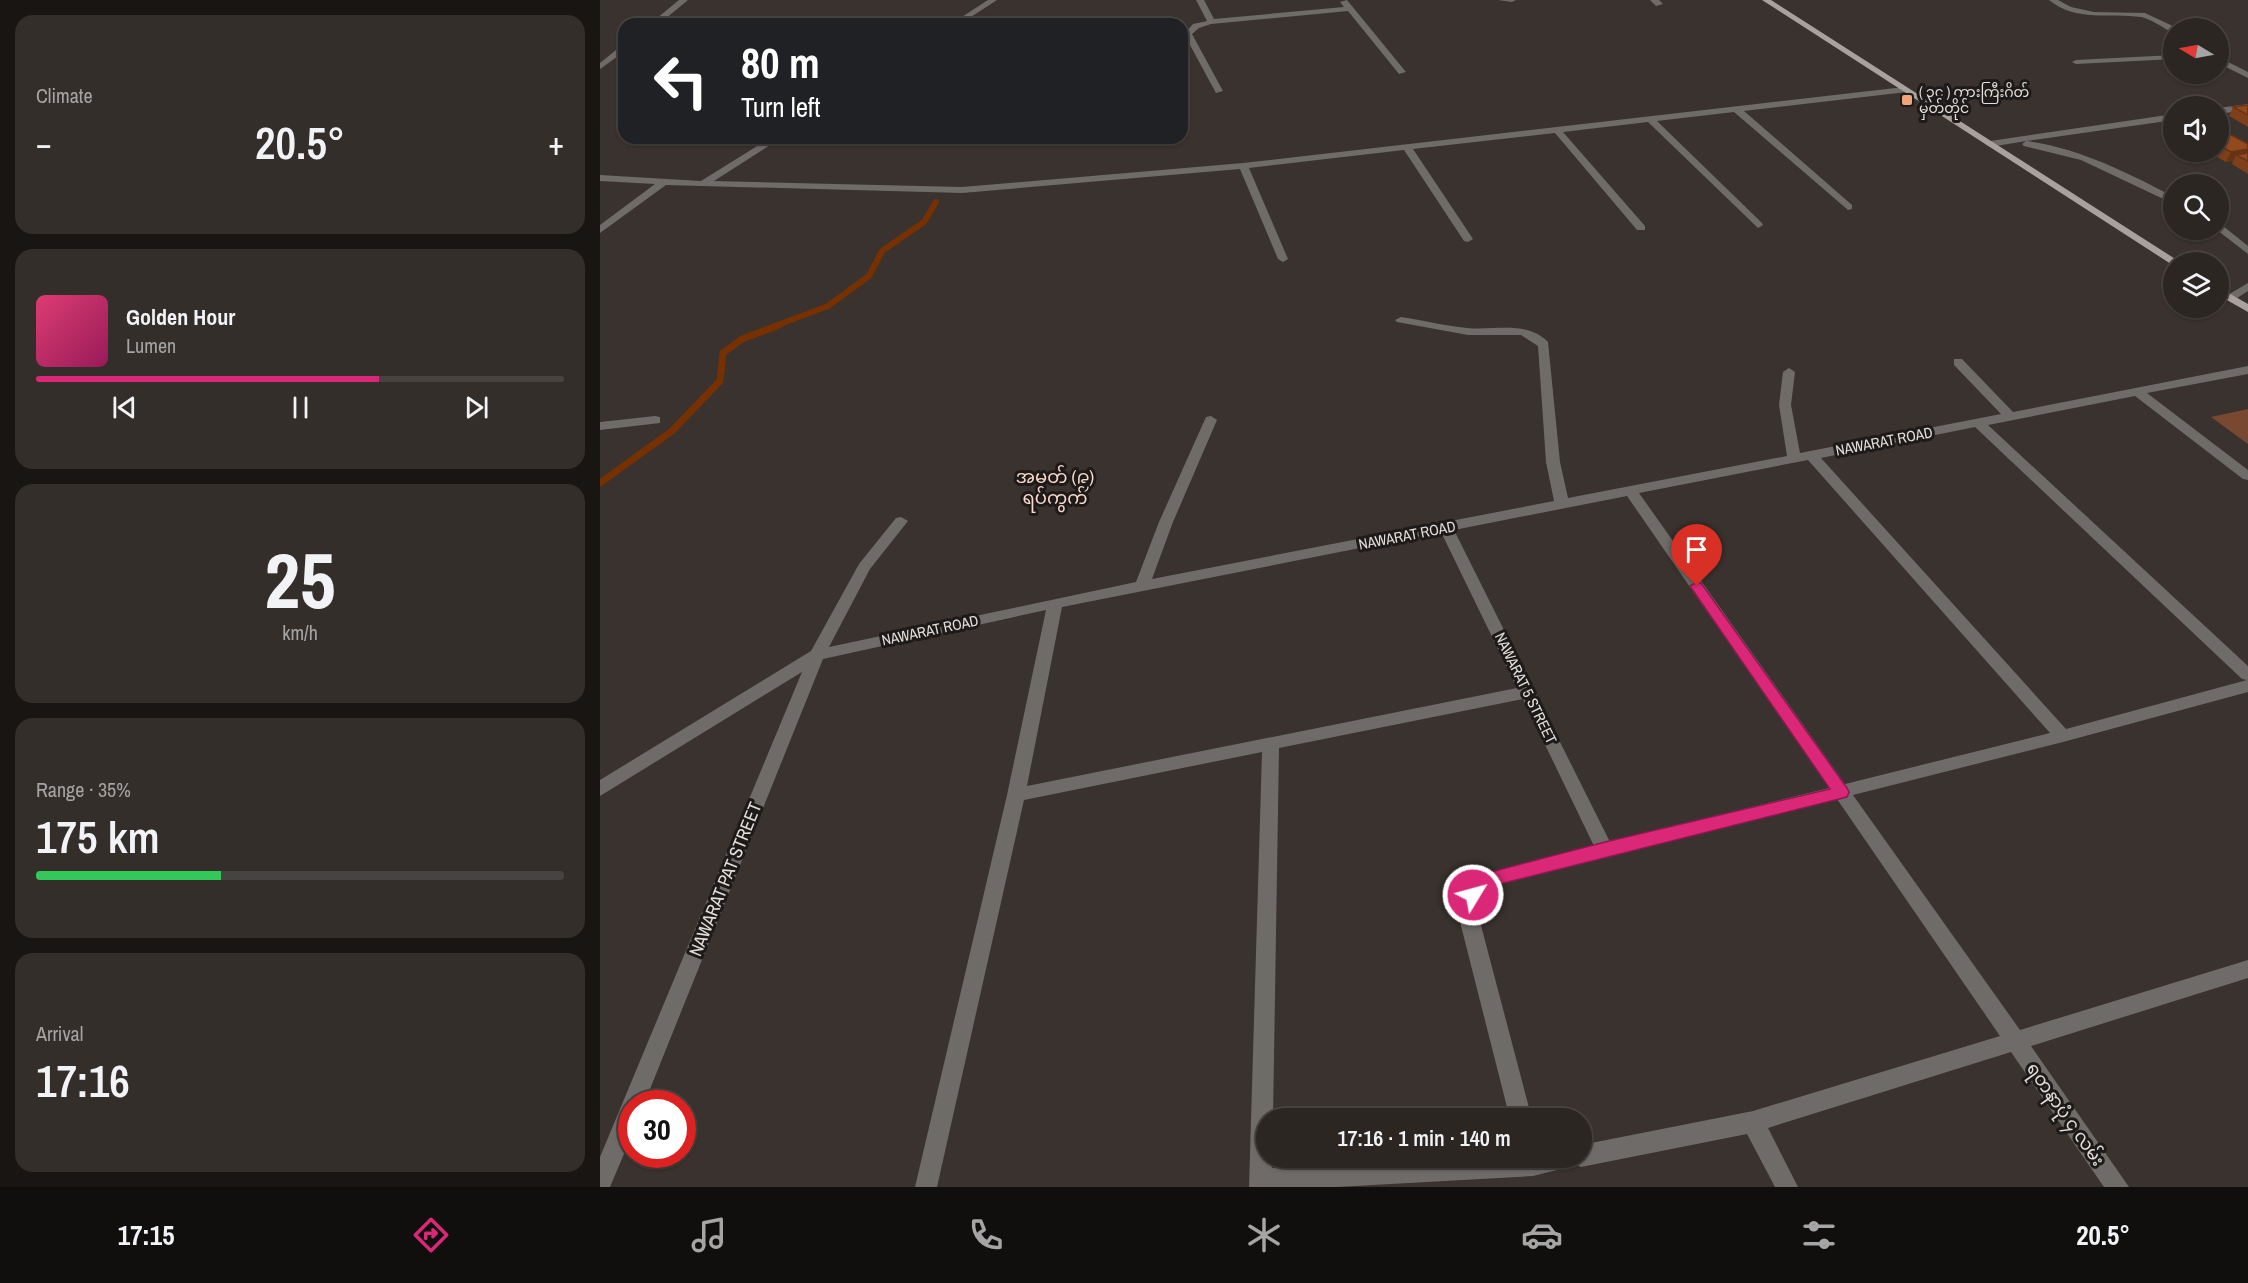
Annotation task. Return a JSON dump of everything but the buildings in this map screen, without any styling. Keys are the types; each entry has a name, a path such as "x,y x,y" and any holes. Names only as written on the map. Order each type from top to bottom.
{"main road":[{"path":"1766,0 2163,254"},
{"path":"2230,298 2248,309"}],"street":[{"path":"662,18 684,0"},
{"path":"964,18 993,0"},
{"path":"1200,0 1211,22"},
{"path":"1342,0 1402,72"},
{"path":"1502,0 1512,0"},
{"path":"2053,0 2069,9 2094,14 2145,15 2163,24"},
{"path":"1219,92 1188,34 1196,26 1211,22 1349,9"},
{"path":"600,67 618,53"},
{"path":"2076,62 2163,58"},
{"path":"2229,65 2248,75"},
{"path":"600,178 703,184 962,190 1243,166 1904,90"},
{"path":"2229,110 2248,107"},
{"path":"1736,109 1848,207"},
{"path":"1650,119 1758,225"},
{"path":"1990,144 2163,119"},
{"path":"1557,130 1641,228"},
{"path":"2005,142 2074,152 2110,166 2163,195"},
{"path":"703,184 766,144"},
{"path":"1407,147 1468,239"},
{"path":"1243,166 1283,260"},
{"path":"600,230 664,182"},
{"path":"2229,235 2248,251"},
{"path":"2230,298 2248,286"},
{"path":"1401,320 1468,332 1523,333 1537,338 1544,345 1553,462 1562,505"},
{"path":"1958,362 2010,416"},
{"name":"NAWARAT ROAD","path":"600,789 817,655 1055,603 2248,370"},
{"path":"1789,372 1785,405 1794,459"},
{"path":"2139,393 2248,476"},
{"path":"600,426 655,420"},
{"path":"1142,586 1166,522 1210,420"},
{"path":"1977,422 2248,675"},
{"path":"1811,455 2063,736"},
{"name":"ရတနာပုံ ၄ လမ်း","path":"1631,492 2118,1187"},
{"name":"NAWARAT PAT STREET","path":"639,1090 817,655 864,567 901,521"},
{"name":"NAWARAT 5 STREET","path":"1446,527 1605,849"},
{"path":"926,1187 1016,795 1055,603"},
{"path":"1518,1108 1468,914 1473,895 1487,880 2063,736 2248,686"},
{"path":"1016,795 1528,692"},
{"path":"1271,743 1260,1184 1458,1168"},
{"path":"1592,1154 1753,1122 2248,969"},
{"path":"1753,1122 1787,1187"},
{"name":"NAWARAT PAT STREET","path":"600,1184 618,1140"}],"shaded area":[{"path":"2248,409 2248,444 2211,417"}],"waterway":[{"path":"775,326 828,306 869,276 882,251 924,222 936,202"},
{"path":"600,483 672,431 720,381 723,353 742,339 779,325"}],"place":[{"name":"( ၃၄ ) ကားကြီးဂိတ် မှတ်တိုင်","path":"1907,100"}],"district":[{"name":"အမှတ် (၉) ရပ်ကွက်","path":"1055,486"}],"route":[{"path":"1473,895 1487,880 1841,792 1697,586"}]}
